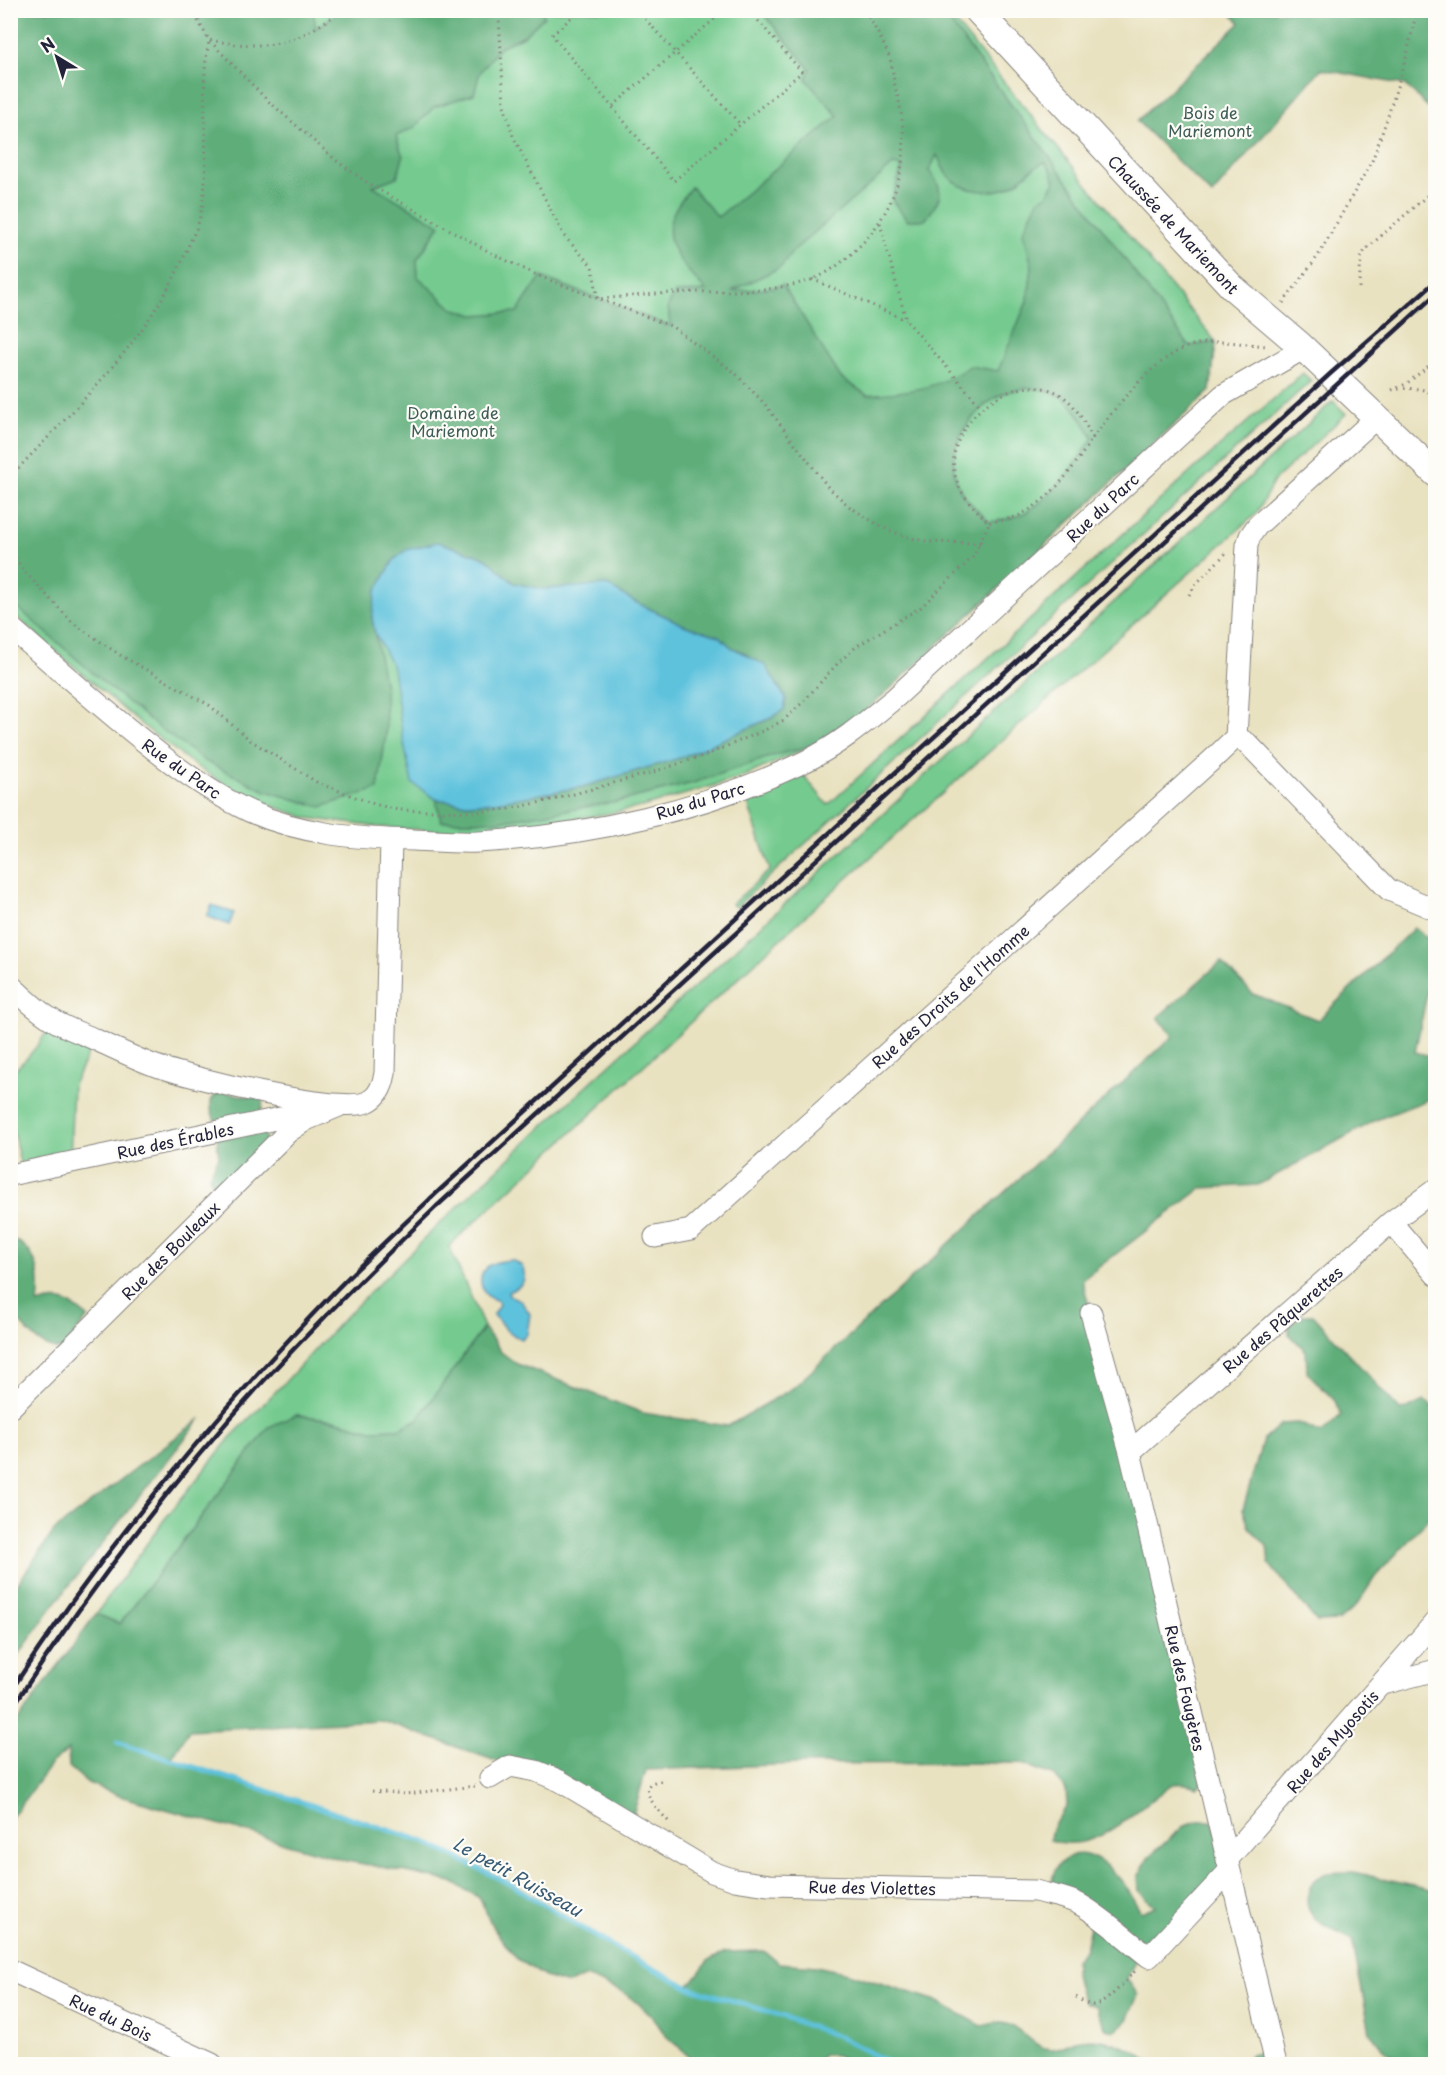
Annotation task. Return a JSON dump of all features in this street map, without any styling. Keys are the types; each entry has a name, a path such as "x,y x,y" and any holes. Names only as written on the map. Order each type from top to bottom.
{"street":[{"name":"Chaussée de Mariemont","path":"977,10 1232,287 1300,345 1436,474"},
{"name":"Rue du Parc","path":"10,627 124,726 184,773 252,812 327,834 391,840 475,842 586,830 652,815 743,789 806,762 850,736 896,697 1223,395 1296,353 1300,345"},
{"path":"1376,418 1257,526 1250,536 1247,545 1236,737 1247,743 1389,890 1436,910"},
{"name":"Rue des Droits de l'Homme","path":"655,1237 691,1230 1236,737"},
{"name":"Rue des Bouleaux","path":"10,985 34,1007 53,1020 150,1064 270,1094 340,1106 365,1104 378,1093 383,1083 391,840"},
{"name":"Rue des Bouleaux","path":"10,1408 288,1132 306,1120 340,1106"},
{"name":"Rue des Érables","path":"10,1175 340,1106"},
{"name":"Rue des Pâquerettes","path":"1130,1452 1391,1222 1436,1189"},
{"path":"1391,1222 1436,1275"},
{"name":"Rue des Fougères","path":"1091,1313 1130,1452 1276,2064"},
{"name":"Rue des Myosotis","path":"1228,1866 1436,1621"},
{"path":"1383,1684 1436,1670"},
{"name":"Rue des Violettes","path":"490,1778 510,1766 536,1771 560,1781 712,1872 735,1880 769,1885 1035,1891 1086,1908 1149,1957"},
{"path":"1149,1957 1228,1866"},
{"name":"Rue du Bois","path":"10,1970 213,2064"}],"path":[{"path":"192,10 209,40 266,99 338,162 372,186 493,254 541,277 671,326 734,372 764,403 828,488 850,507 872,521 910,538 932,542 980,543"},
{"path":"209,40 245,46 269,46 290,41 316,28 341,10"},
{"path":"501,10 504,105 513,136 564,236 592,267 598,299"},
{"path":"580,10 552,34 674,181 802,72 750,10"},
{"path":"637,10 740,124"},
{"path":"613,106 725,10"},
{"path":"598,299 763,289 812,279 846,259 858,248 880,222 892,200 902,166 904,126 902,106 891,60 865,10"},
{"path":"1272,320 1293,287 1318,256 1372,161 1388,119 1417,10"},
{"path":"10,477 94,387 132,342 159,305 178,271 200,219 205,178 205,71 209,40"},
{"path":"1359,288 1361,258 1365,250 1436,188"},
{"path":"880,222 906,320"},
{"path":"812,279 906,320 982,408"},
{"path":"989,522 1019,516 1049,494 1072,469 1136,385 1174,353 1189,346 1216,342 1268,346"},
{"path":"1436,360 1406,384 1392,390 1421,389 1429,391 1436,397"},
{"path":"989,522 962,493 954,472 954,448 960,434 982,408 1004,393 1025,388 1045,388 1064,398 1073,406 1094,438"},
{"path":"10,547 22,569 73,623 120,656 209,705 250,740 318,783 374,804 398,810 476,812 509,809 556,799 643,775 706,755 784,720 857,646 921,607 973,557 989,522"},
{"path":"1189,595 1196,584 1232,547"},
{"path":"372,1791 406,1794 471,1787 490,1778"},
{"path":"1076,1997 1089,2005 1096,2006 1105,2001 1149,1957"}],"green space":[{"name":"Domaine de Mariemont","path":"11,11 946,11 1216,342 1210,391 973,612 812,746 740,778 642,807 533,825 459,832 378,827 307,818 247,797 197,767 138,722 11,612"},
{"name":"Domaine de Mariemont","path":"11,11 192,11 199,20 205,11 313,11 316,28 341,11 543,11 544,17 525,35 500,47 480,72 474,94 434,107 414,128 396,136 403,157 397,177 373,186 440,225 417,260 418,277 452,308 474,315 517,312 541,277 670,326 668,306 675,293 706,291 684,266 670,236 673,214 691,187 718,217 838,116 806,79 810,69 761,11 942,11 1189,346 1216,342 1210,391 855,720 812,746 776,755 693,783 617,802 499,821 441,821 436,799 467,804 495,802 582,787 683,757 771,718 784,709 786,699 779,686 745,653 731,647 719,636 686,626 633,601 607,585 543,589 514,583 486,558 438,542 406,551 394,560 376,591 372,618 385,687 386,735 378,789 321,807 266,791 205,761 158,727 103,682 11,602","holes":["937,155 946,174 954,182 980,191 1006,188 1045,162 1051,170 1055,182 1047,195 1038,200 1023,232 1032,266 1028,299 998,371 970,366 932,385 909,391 867,395 841,378 783,285 732,291 781,267 794,250 893,165 902,167 892,200 907,220 925,220 939,196 938,184 929,171","1025,388 1051,392 1067,401 1080,416 1093,438 1060,483 1040,503 1017,516 989,522 961,491 955,477 956,449 961,435 978,412 1002,394"]},
{"name":"Bois de Mariemont","path":"1228,11 1435,11 1435,114 1405,85 1321,69 1212,195 1137,121 1240,23"},
{"path":"1303,373 1311,381 736,907 732,904 770,870 743,789 796,766 828,805 1196,467"},
{"path":"1333,401 1346,414 1274,481 1256,514 815,907 449,1246 484,1327 418,1419 399,1429 372,1430 333,1420 296,1415 269,1427 120,1624 96,1614 164,1520 230,1438 344,1318 432,1231 556,1114"},
{"path":"1414,928 1435,943 1435,956 1415,1052 1435,1057 1435,1097 1376,1120 1258,1185 1202,1188 1082,1280 1130,1452 1202,1783 1198,1787 1177,1783 1167,1787 1107,1832 1093,1839 1065,1843 1050,1840 1050,1835 1067,1806 1066,1790 1053,1775 1019,1763 800,1764 646,1770 631,1822 510,1766 381,1720 189,1730 171,1759 425,1842 512,1885 615,1948 688,1987 708,1961 725,1952 764,1951 779,1963 816,1966 848,1973 937,2001 982,2026 996,2023 1008,2024 1042,2047 1056,2049 1086,2039 1107,2041 1128,2048 1155,2064 851,2064 837,2055 823,2055 814,2064 712,2064 694,2061 665,2035 656,2021 638,2003 621,1991 585,1977 568,1984 545,1977 516,1958 493,1928 480,1898 452,1882 347,1861 120,1796 88,1783 69,1767 68,1750 50,1765 11,1818 11,1730 96,1614 120,1624 269,1427 296,1415 333,1420 372,1430 399,1429 418,1419 484,1327 501,1352 517,1364 643,1413 728,1426 793,1388 1173,1036 1158,1017 1221,962 1253,994 1318,1020"},
{"path":"53,1020 95,1039 73,1085 70,1162 22,1172 11,1121 10,1074 35,1049"},
{"path":"222,1092 263,1099 261,1119 266,1146 221,1189 213,1184 209,1177 219,1156 217,1126 211,1111 211,1102"},
{"path":"17,1241 35,1260 39,1277 38,1304 53,1301 65,1302 88,1317 62,1350 39,1342 11,1313 10,1244"},
{"path":"1304,1315 1313,1315 1400,1410 1424,1401 1435,1407 1435,1512 1375,1577 1357,1605 1338,1621 1317,1622 1269,1564 1267,1546 1249,1527 1243,1509 1263,1440 1281,1424 1298,1423 1322,1433 1341,1415 1335,1401 1307,1372 1306,1351 1289,1334 1289,1326"},
{"path":"201,1418 50,1610 11,1666 11,1593 54,1531"},
{"path":"1198,1821 1212,1821 1227,1860 1162,1944 1135,1946 1135,1961 1127,1979 1138,1995 1126,2022 1115,2031 1106,2029 1096,2006 1086,2003 1083,1998 1075,1972 1075,1960 1085,1949 1093,1913 1052,1887 1055,1871 1059,1864 1073,1855 1090,1856 1105,1865 1119,1878 1141,1912 1155,1906 1139,1891 1138,1877 1148,1858 1185,1825"},
{"path":"1353,1872 1435,1891 1436,2058 1430,2061 1404,2060 1385,2052 1370,2032 1352,1940 1319,1922 1308,1907 1310,1888 1318,1878 1327,1873"},
{"path":"1259,2052 1269,2056 1276,2064 1243,2064 1251,2054"}],"water":[{"path":"438,542 486,558 514,583 543,589 607,585 633,601 686,626 719,636 731,647 765,665 786,699 784,709 771,718 683,757 582,787 495,802 467,804 436,799 412,783 393,668 375,633 372,618 376,591 394,560 406,550"},
{"path":"212,905 234,913 229,925 207,916"},
{"path":"512,1260 522,1266 524,1279 517,1288 508,1292 509,1295 520,1300 530,1314 527,1334 521,1339 509,1333 493,1315 499,1304 497,1300 487,1296 481,1280 488,1266 496,1262"}],"waterway":[{"name":"Le petit Ruisseau","path":"117,1742 425,1842 512,1885 615,1948 688,1987 773,2013 839,2037 892,2064"}],"railway":[{"path":"10,1692 84,1585 163,1483 247,1385 358,1267 1330,374 1436,281"},
{"path":"10,1711 98,1584 160,1502 260,1385 369,1273 436,1207 1436,294"}]}
